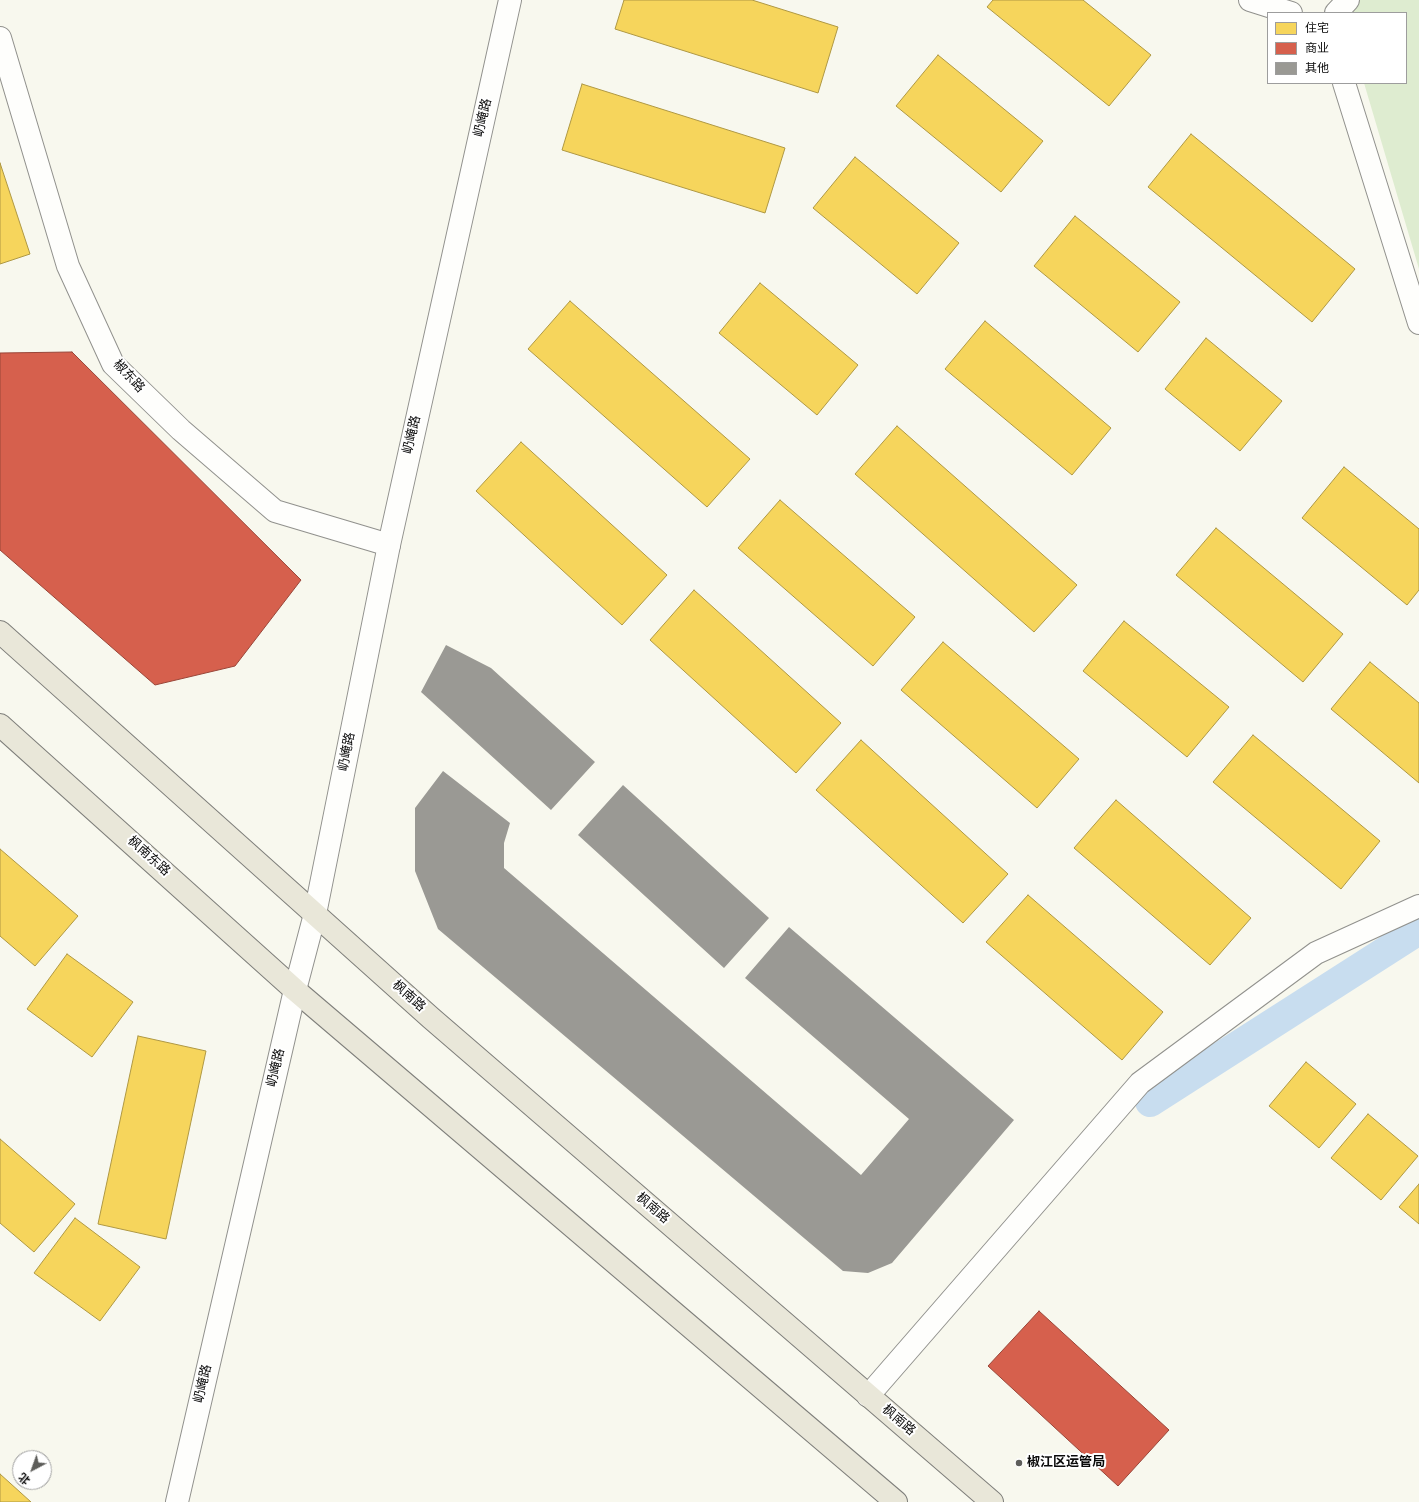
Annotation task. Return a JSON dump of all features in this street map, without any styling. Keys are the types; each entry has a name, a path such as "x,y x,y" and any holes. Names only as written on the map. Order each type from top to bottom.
{"main road":[{"name":"枫南路","path":"0,632 431,1018 992,1502"},
{"name":"枫南东路","path":"0,724 295,990"},
{"path":"295,990 896,1502"}],"street":[{"name":"屷崦路","path":"176,1502 295,990 315,914 389,545 510,0"},
{"path":"1250,0 1288,12"},
{"path":"1337,12 1348,0"},
{"name":"椒东路","path":"0,38 68,266 113,364 181,430 275,511 389,545"},
{"path":"1344,84 1419,323"},
{"path":"868,1396 1140,1083 1316,953 1419,906"}],"green space":[{"path":"1347,0 1419,0 1419,269 1364,84 1407,84 1407,12 1347,12"}],"building: 住宅":[{"path":"624,0 752,0 838,27 818,93 615,29"},
{"path":"993,0 1083,0 1151,55 1109,106 987,7"},
{"path":"938,55 1043,141 1001,192 896,106"},
{"path":"582,84 785,148 765,213 562,150"},
{"path":"1191,134 1355,269 1312,322 1148,187"},
{"path":"855,157 959,243 917,294 813,208"},
{"path":"0,163 30,254 0,264"},
{"path":"1075,216 1180,302 1138,352 1034,266"},
{"path":"760,283 858,365 817,415 719,333"},
{"path":"570,301 750,459 707,507 528,349"},
{"path":"985,321 1111,428 1072,475 945,369"},
{"path":"1206,338 1282,401 1240,451 1165,389"},
{"path":"897,426 1077,585 1034,632 855,474"},
{"path":"521,442 667,575 622,625 476,491"},
{"path":"1344,467 1419,529 1419,590 1407,605 1302,518"},
{"path":"780,500 915,617 873,666 738,548"},
{"path":"1216,528 1343,634 1303,682 1176,575"},
{"path":"694,590 841,723 796,773 650,640"},
{"path":"1124,621 1229,707 1187,757 1083,671"},
{"path":"943,642 1079,759 1037,808 901,690"},
{"path":"1370,662 1419,703 1419,783 1331,709"},
{"path":"1253,735 1380,841 1341,889 1213,782"},
{"path":"861,740 1008,874 963,923 816,790"},
{"path":"1116,800 1251,918 1210,965 1074,848"},
{"path":"0,849 78,916 35,966 0,936"},
{"path":"1028,895 1163,1012 1122,1060 986,942"},
{"path":"67,954 133,1002 92,1057 27,1009"},
{"path":"138,1036 206,1051 166,1239 98,1224"},
{"path":"1306,1062 1356,1104 1319,1148 1269,1106"},
{"path":"1368,1114 1418,1156 1381,1200 1331,1158"},
{"path":"0,1139 75,1204 34,1252 0,1223"},
{"path":"1419,1184 1419,1224 1399,1207"},
{"path":"75,1218 140,1267 100,1321 34,1273"},
{"path":"0,1474 12,1485 12,1490 18,1490 31,1502 0,1502"}],"building: 商业":[{"path":"72,352 301,580 235,666 155,685 0,550 0,353"},
{"path":"1039,1311 1169,1430 1118,1486 988,1366"}],"building: 其他":[{"path":"446,645 491,668 595,762 551,810 421,692"},
{"path":"443,771 510,823 504,843 504,868 861,1175 909,1119 745,978 789,927 1014,1120 892,1263 868,1273 843,1271 438,929 415,871 415,808"},
{"path":"623,785 769,918 724,968 578,835"}],"waterway":[{"path":"1150,1102 1419,930"}],"place":[{"name":"椒江区运管局","path":"1019,1463"}]}
